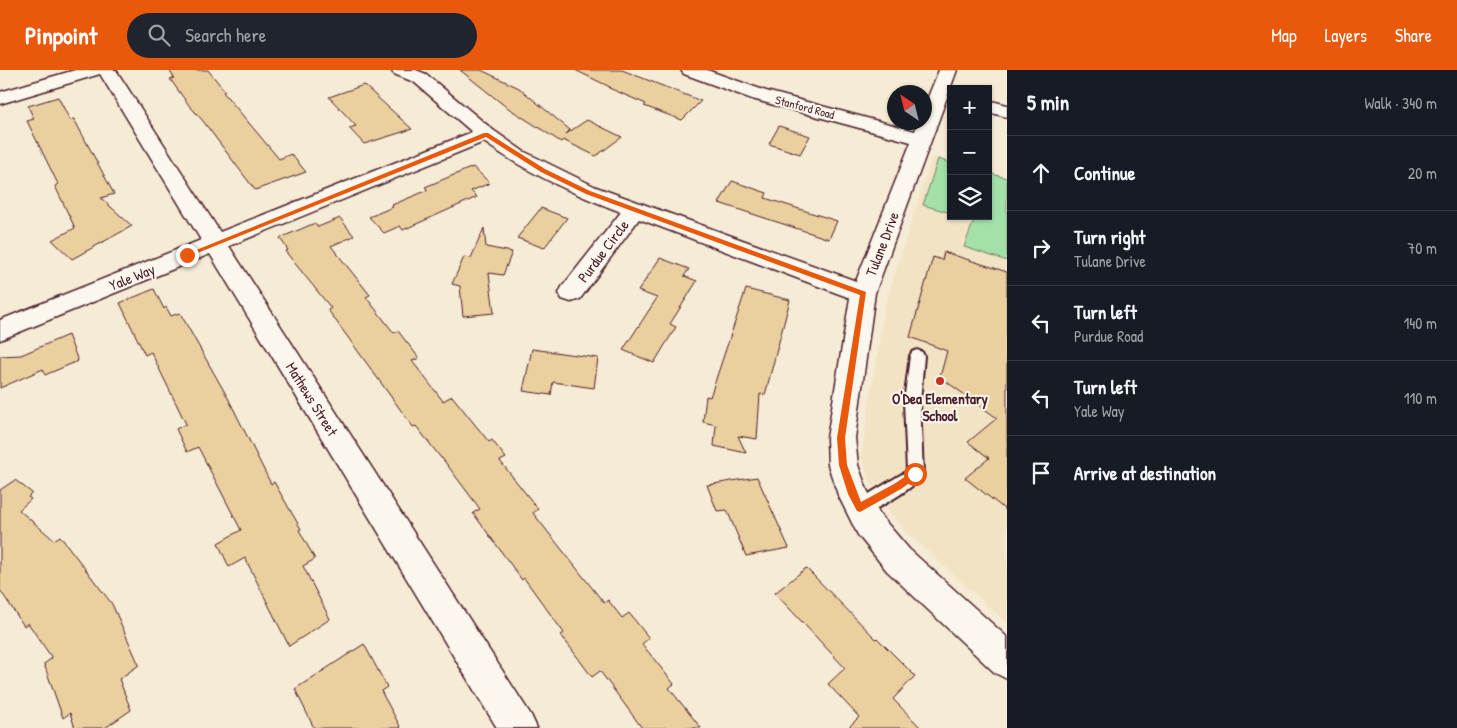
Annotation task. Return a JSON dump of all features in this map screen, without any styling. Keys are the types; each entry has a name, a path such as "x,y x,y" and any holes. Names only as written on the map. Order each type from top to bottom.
{"street":[{"path":"0,98 94,70"},
{"name":"Mathews Street","path":"106,70 518,728"},
{"path":"400,70 420,78 486,134 543,170 588,192 863,293"},
{"name":"Stanford Road","path":"690,70 759,95 922,139"},
{"name":"Tulane Drive","path":"946,87 922,139 863,293 841,438 843,465 853,494 869,525 898,560 1007,661"},
{"path":"992,107 1007,111"},
{"name":"Yale Way","path":"0,330 486,134"},
{"name":"Purdue Circle","path":"572,293 634,210"}],"lane":[{"path":"860,508 898,487 915,474 912,402 917,356"}],"shaded area":[{"name":"O'Dea Elementary School","path":"932,157 947,162 947,220 992,220 992,174 1007,178 1007,623 904,530 876,494 861,458 885,305"}],"green space":[{"path":"938,159 947,162 947,212 923,205"},
{"path":"992,174 1007,178 1007,261 964,247 974,220 992,220"}],"building":[{"path":"169,70 208,70 225,91 223,92 279,159 291,154 306,172 255,190 170,79 174,78"},
{"path":"460,70 481,70 519,88 570,130 566,134 587,120 622,137 596,156 563,140 561,142 505,106"},
{"path":"575,70 622,70 701,101 682,120 644,106 646,104 609,88"},
{"path":"364,85 412,129 364,144 349,128 356,126 329,97"},
{"path":"58,97 70,120 74,119 114,194 101,198 132,226 72,259 52,240 75,228 55,186 58,184 27,121 34,119 28,106"},
{"path":"779,126 810,136 800,154 769,144"},
{"path":"473,167 490,183 471,191 477,197 403,230 400,226 384,233 369,217 428,190 425,187"},
{"path":"732,181 767,193 765,198 837,221 829,239 719,203"},
{"path":"541,208 567,218 544,248 517,238"},
{"path":"340,218 354,236 331,246 370,295 366,297 394,333 398,331 419,358 412,361 443,401 452,396 489,442 492,440 506,458 500,461 538,509 533,513 604,603 608,600 622,618 629,613 649,638 642,644 674,684 669,688 701,728 642,728 600,671 592,677 561,635 564,633 473,513 480,509 416,426 413,427 328,310 331,308 285,251 288,250 280,238 315,223 318,227"},
{"path":"484,228 486,247 512,252 503,275 489,273 494,313 463,316 460,286 452,284 464,257 471,258"},
{"path":"944,252 1007,272 1007,511 965,478 989,458 968,442 997,418 940,377 947,351 910,337 933,257 942,260"},
{"path":"660,258 689,269 684,276 697,281 670,324 676,327 654,363 623,350 657,298 638,291"},
{"path":"154,289 164,309 166,307 171,316 180,313 228,398 271,484 274,482 301,529 299,530 315,559 303,566 330,619 289,646 245,558 229,567 218,543 241,530 198,447 187,452 176,429 186,424 151,352 145,355 120,303"},
{"path":"746,289 790,300 765,395 760,394 757,439 738,436 746,453 714,446 716,425 703,422 706,396 710,397"},
{"path":"68,335 78,361 45,375 43,369 0,388 0,356 21,355"},
{"path":"532,349 598,358 594,388 553,382 551,395 523,391"},
{"path":"757,477 789,548 746,556 727,510 717,511 707,485"},
{"path":"15,480 32,493 28,497 31,499 19,510 54,540 60,536 112,604 139,665 119,679 131,710 105,728 75,728 70,713 63,718 44,664 52,658 28,623 24,626 0,590 0,490"},
{"path":"806,568 915,676 893,699 921,728 848,728 859,717 828,684 845,668 775,593"},
{"path":"364,644 387,687 381,691 401,728 314,728 295,689"}],"place":[{"name":"O'Dea Elementary School","path":"940,381"}],"route":[{"path":"187,255 486,134 516,155 588,192 863,293 841,438 843,465 860,508 898,487 915,474"}]}
